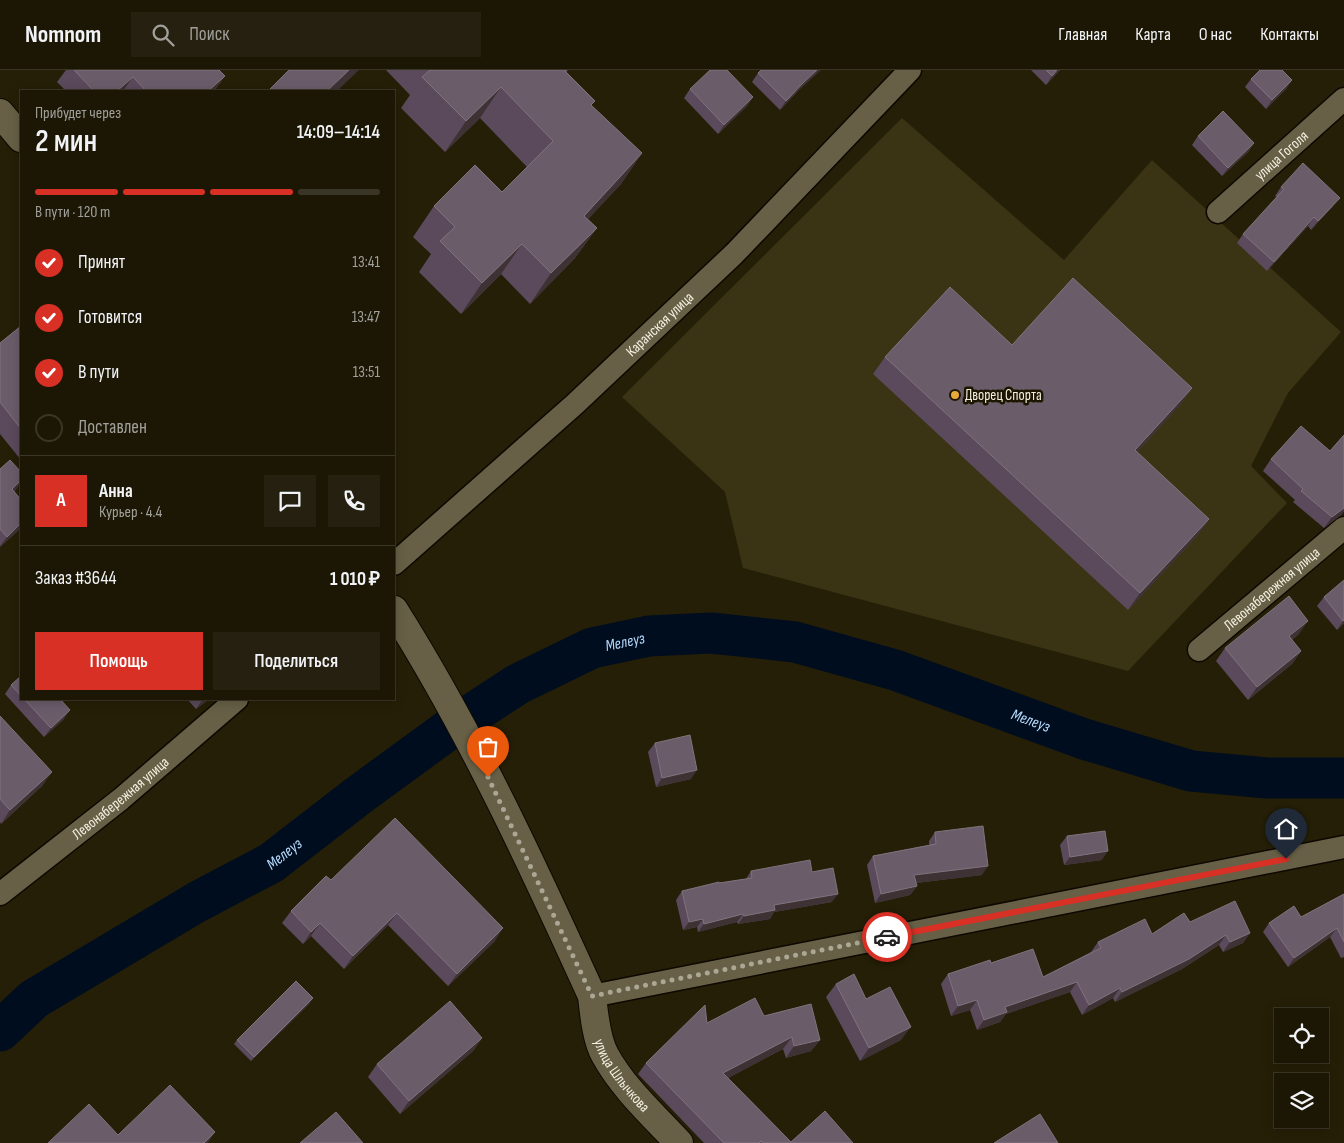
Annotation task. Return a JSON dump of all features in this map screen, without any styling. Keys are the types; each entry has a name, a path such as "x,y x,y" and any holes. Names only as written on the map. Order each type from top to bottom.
{"street":[{"name":"Каранская улица","path":"395,563 575,404 734,254 910,70"},
{"name":"улица Гоголя","path":"1218,212 1344,99"},
{"path":"0,113 20,137"},
{"name":"Левонабережная улица","path":"1199,650 1344,528"},
{"name":"улица Шлычкова","path":"395,612 419,650 497,793 592,996 594,1020 604,1054 622,1081 679,1143"},
{"name":"Левонабережная улица","path":"0,894 121,799 236,700"},
{"path":"592,996 1344,847"}],"shaded area":[{"name":"Дворец Спорта","path":"902,118 1064,260 1152,160 1341,332 1288,393 1251,466 1287,503 1128,671 743,568 725,492 622,397"}],"building":[{"path":"74,70 219,70 225,76 209,90 145,90 133,77 118,90 93,90"},
{"path":"289,70 349,70 328,90 269,90"},
{"path":"430,70 566,70 595,101 591,105 642,153 584,216 597,228 551,273 522,244 482,283 440,241 455,227 434,206 475,165 502,192 553,141 501,87 466,121 422,77"},
{"path":"710,70 727,70 753,97 724,125 690,89"},
{"path":"761,70 817,70 786,101 758,73"},
{"path":"1046,70 1057,70 1052,76"},
{"path":"1260,70 1282,70 1292,80 1272,100 1251,79"},
{"path":"1223,111 1254,143 1228,168 1198,136"},
{"path":"1303,163 1340,198 1318,221 1314,217 1274,262 1243,234 1284,189 1281,187"},
{"path":"1073,278 1192,388 1135,450 1209,519 1140,593 885,357 950,287 1012,345"},
{"path":"20,327 20,428 0,402 0,343"},
{"path":"1301,426 1330,451 1344,435 1344,508 1332,517 1301,491 1303,489 1271,459"},
{"path":"10,460 20,471 20,481 12,489 20,499 20,524 7,537 0,529 0,469"},
{"path":"1344,580 1344,620 1343,621 1324,597"},
{"path":"1289,596 1308,621 1289,636 1301,651 1257,687 1225,648"},
{"path":"20,677 20,695 11,685"},
{"path":"25,700 61,700 70,710 51,728"},
{"path":"0,716 52,772 10,810 0,799"},
{"path":"690,735 697,770 662,778 655,743"},
{"path":"395,818 503,928 457,974 397,913 353,956 320,923 311,932 291,911 326,876 331,880"},
{"path":"983,826 988,866 914,875 917,886 881,894 873,856 936,844 935,832"},
{"path":"1105,831 1108,851 1070,857 1067,836"},
{"path":"810,860 812,872 833,868 838,894 774,905 775,910 744,916 743,914 704,924 703,919 689,922 682,891 719,882 752,878 751,871"},
{"path":"1344,894 1344,942 1337,928 1294,958 1269,923 1294,906 1301,917"},
{"path":"1235,901 1250,933 1230,942 1226,935 1189,959 1122,992 1120,988 1089,1005 1077,982 1005,1007 1007,1012 984,1020 977,1000 958,1006 948,974 990,960 991,963 1033,949 1043,977 1101,948 1098,942 1145,919 1152,934 1184,913 1190,922"},
{"path":"854,974 866,999 890,987 911,1027 869,1048 836,984"},
{"path":"296,981 313,998 254,1057 237,1040"},
{"path":"755,998 764,1016 811,1004 820,1040 794,1046 792,1037 723,1073 791,1142 825,1111 853,1143 763,1143 761,1141 759,1143 724,1143 646,1063 705,1005 707,1023"},
{"path":"450,1001 482,1038 409,1101 377,1064"},
{"path":"170,1085 215,1132 204,1143 48,1143 89,1104 118,1135"},
{"path":"336,1112 363,1143 300,1143"},
{"path":"1040,1114 1058,1143 994,1143"}],"waterway":[{"name":"Мелеуз","path":"0,1031 34,999 197,902 271,863 359,795 452,727 518,684 592,648 649,636 711,633 795,642 895,670 1084,739 1191,771 1267,778 1344,778"}],"way so far":[{"path":"488,777 592,996 887,937"}],"place":[{"name":"Дворец Спорта","path":"955,395"}],"route":[{"path":"887,937 1286,859"}]}
